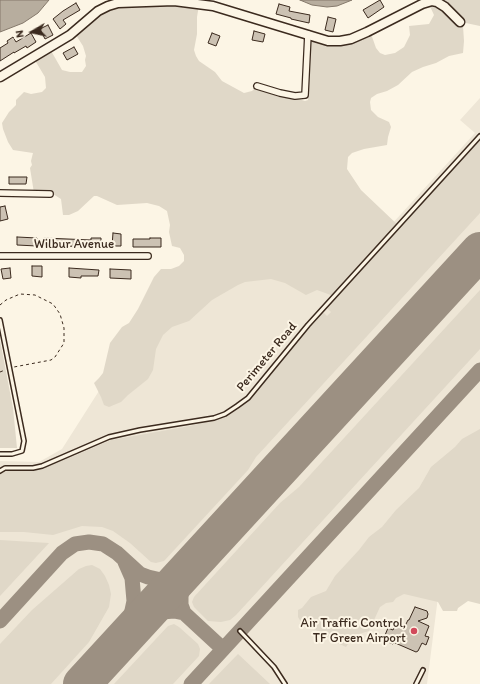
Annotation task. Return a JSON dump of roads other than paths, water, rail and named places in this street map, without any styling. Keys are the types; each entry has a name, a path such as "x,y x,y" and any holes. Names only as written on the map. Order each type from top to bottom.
{"street":[{"path":"0,77 70,35 98,11 118,3 174,1 213,6 328,41 340,42 351,39 422,4 432,1 445,7 460,22"},
{"path":"257,86 280,93 300,96 305,95 308,34"},
{"path":"0,193 50,194"},
{"name":"Wilbur Avenue","path":"0,256 148,256"}],"lane":[{"name":"Perimeter Road","path":"0,471 5,468 33,468 42,466 109,437 140,430 199,422 225,414 238,406 248,398 312,320 480,136"},
{"path":"0,320 24,441 22,451 12,454 0,454"},
{"path":"240,631 274,667 285,684"},
{"path":"416,684 423,670"}],"place":[{"name":"Air Traffic Control, TF Green Airport","path":"414,631"}]}
